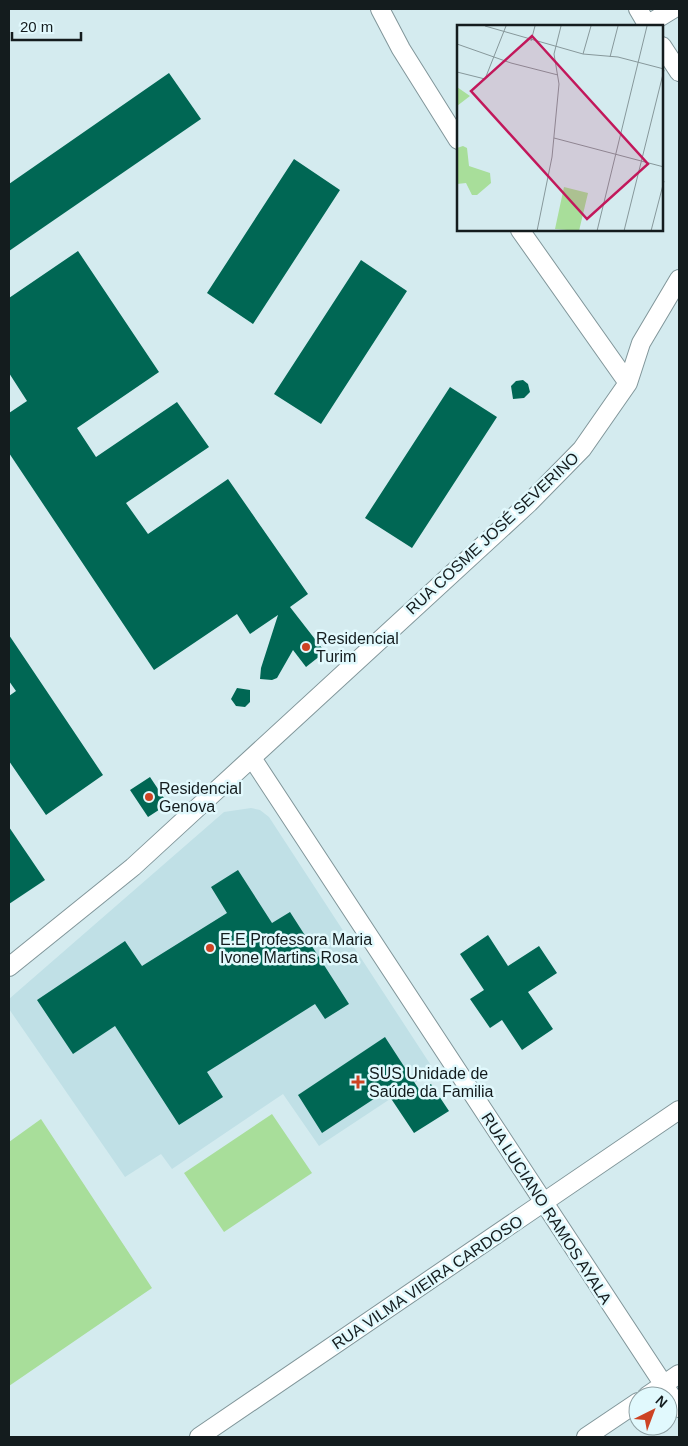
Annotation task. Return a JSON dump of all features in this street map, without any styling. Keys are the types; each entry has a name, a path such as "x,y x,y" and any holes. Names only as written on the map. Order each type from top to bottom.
{"street":[{"path":"380,9 401,49 457,138"},
{"path":"638,9 647,25"},
{"path":"649,25 673,9"},
{"path":"663,48 679,72"},
{"path":"521,231 628,383"},
{"name":"RUA COSME JOSÉ SEVERINO","path":"9,967 133,867 529,503 582,449 628,383 641,343 679,279"},
{"name":"RUA LUCIANO RAMOS AYALA","path":"252,758 679,1408"},
{"name":"RUA VILMA VIEIRA CARDOSO","path":"199,1437 679,1110"},
{"path":"661,1386 679,1374"},
{"path":"586,1437 628,1409"}],"shaded area":[{"name":"E.E Professora Maria Ivone Martins Rosa","path":"251,808 260,810 269,817 434,1070 319,1146 283,1094 172,1169 161,1154 125,1177 9,1009 9,999 224,812"}],"green space":[{"path":"272,1114 312,1173 224,1232 184,1173"},
{"path":"41,1119 152,1288 9,1386 9,1142"}],"building":[{"path":"169,73 201,119 9,251 9,184"},
{"path":"294,159 340,190 253,324 207,293"},
{"path":"78,251 159,372 77,428 96,457 177,402 209,447 126,503 148,534 228,479 308,594 290,607 325,652 306,667 293,650 277,678 272,680 260,679 261,668 278,615 250,634 237,614 154,670 9,453 9,413 27,401 9,373 9,298"},
{"path":"361,260 407,291 321,424 274,394"},
{"path":"523,380 528,384 530,392 524,398 513,399 511,386 516,381"},
{"path":"450,387 497,417 412,548 365,518"},
{"path":"9,635 103,775 46,815 9,761 9,696 16,691 9,681"},
{"path":"237,688 250,690 250,702 245,707 236,706 231,699"},
{"name":"Residencial Genova","path":"150,777 168,804 148,817 130,790"},
{"path":"9,827 45,880 9,904"},
{"path":"238,870 272,923 290,912 349,1004 325,1019 315,1004 207,1072 223,1097 179,1125 115,1026 73,1054 37,1000 125,941 142,966 227,913 211,887"},
{"path":"488,935 508,966 539,946 557,973 528,992 553,1029 522,1050 502,1020 490,1028 470,999 484,990 460,954"},
{"path":"385,1037 420,1091 431,1084 449,1111 414,1133 386,1091 322,1133 298,1095"}],"place":[{"name":"Residencial Turim","path":"306,647"},
{"name":"Residencial Genova","path":"149,797"},
{"name":"E.E Professora Maria Ivone Martins Rosa","path":"210,948"},
{"name":"SUS Unidade de Saúde da Familia","path":"358,1082"}]}
